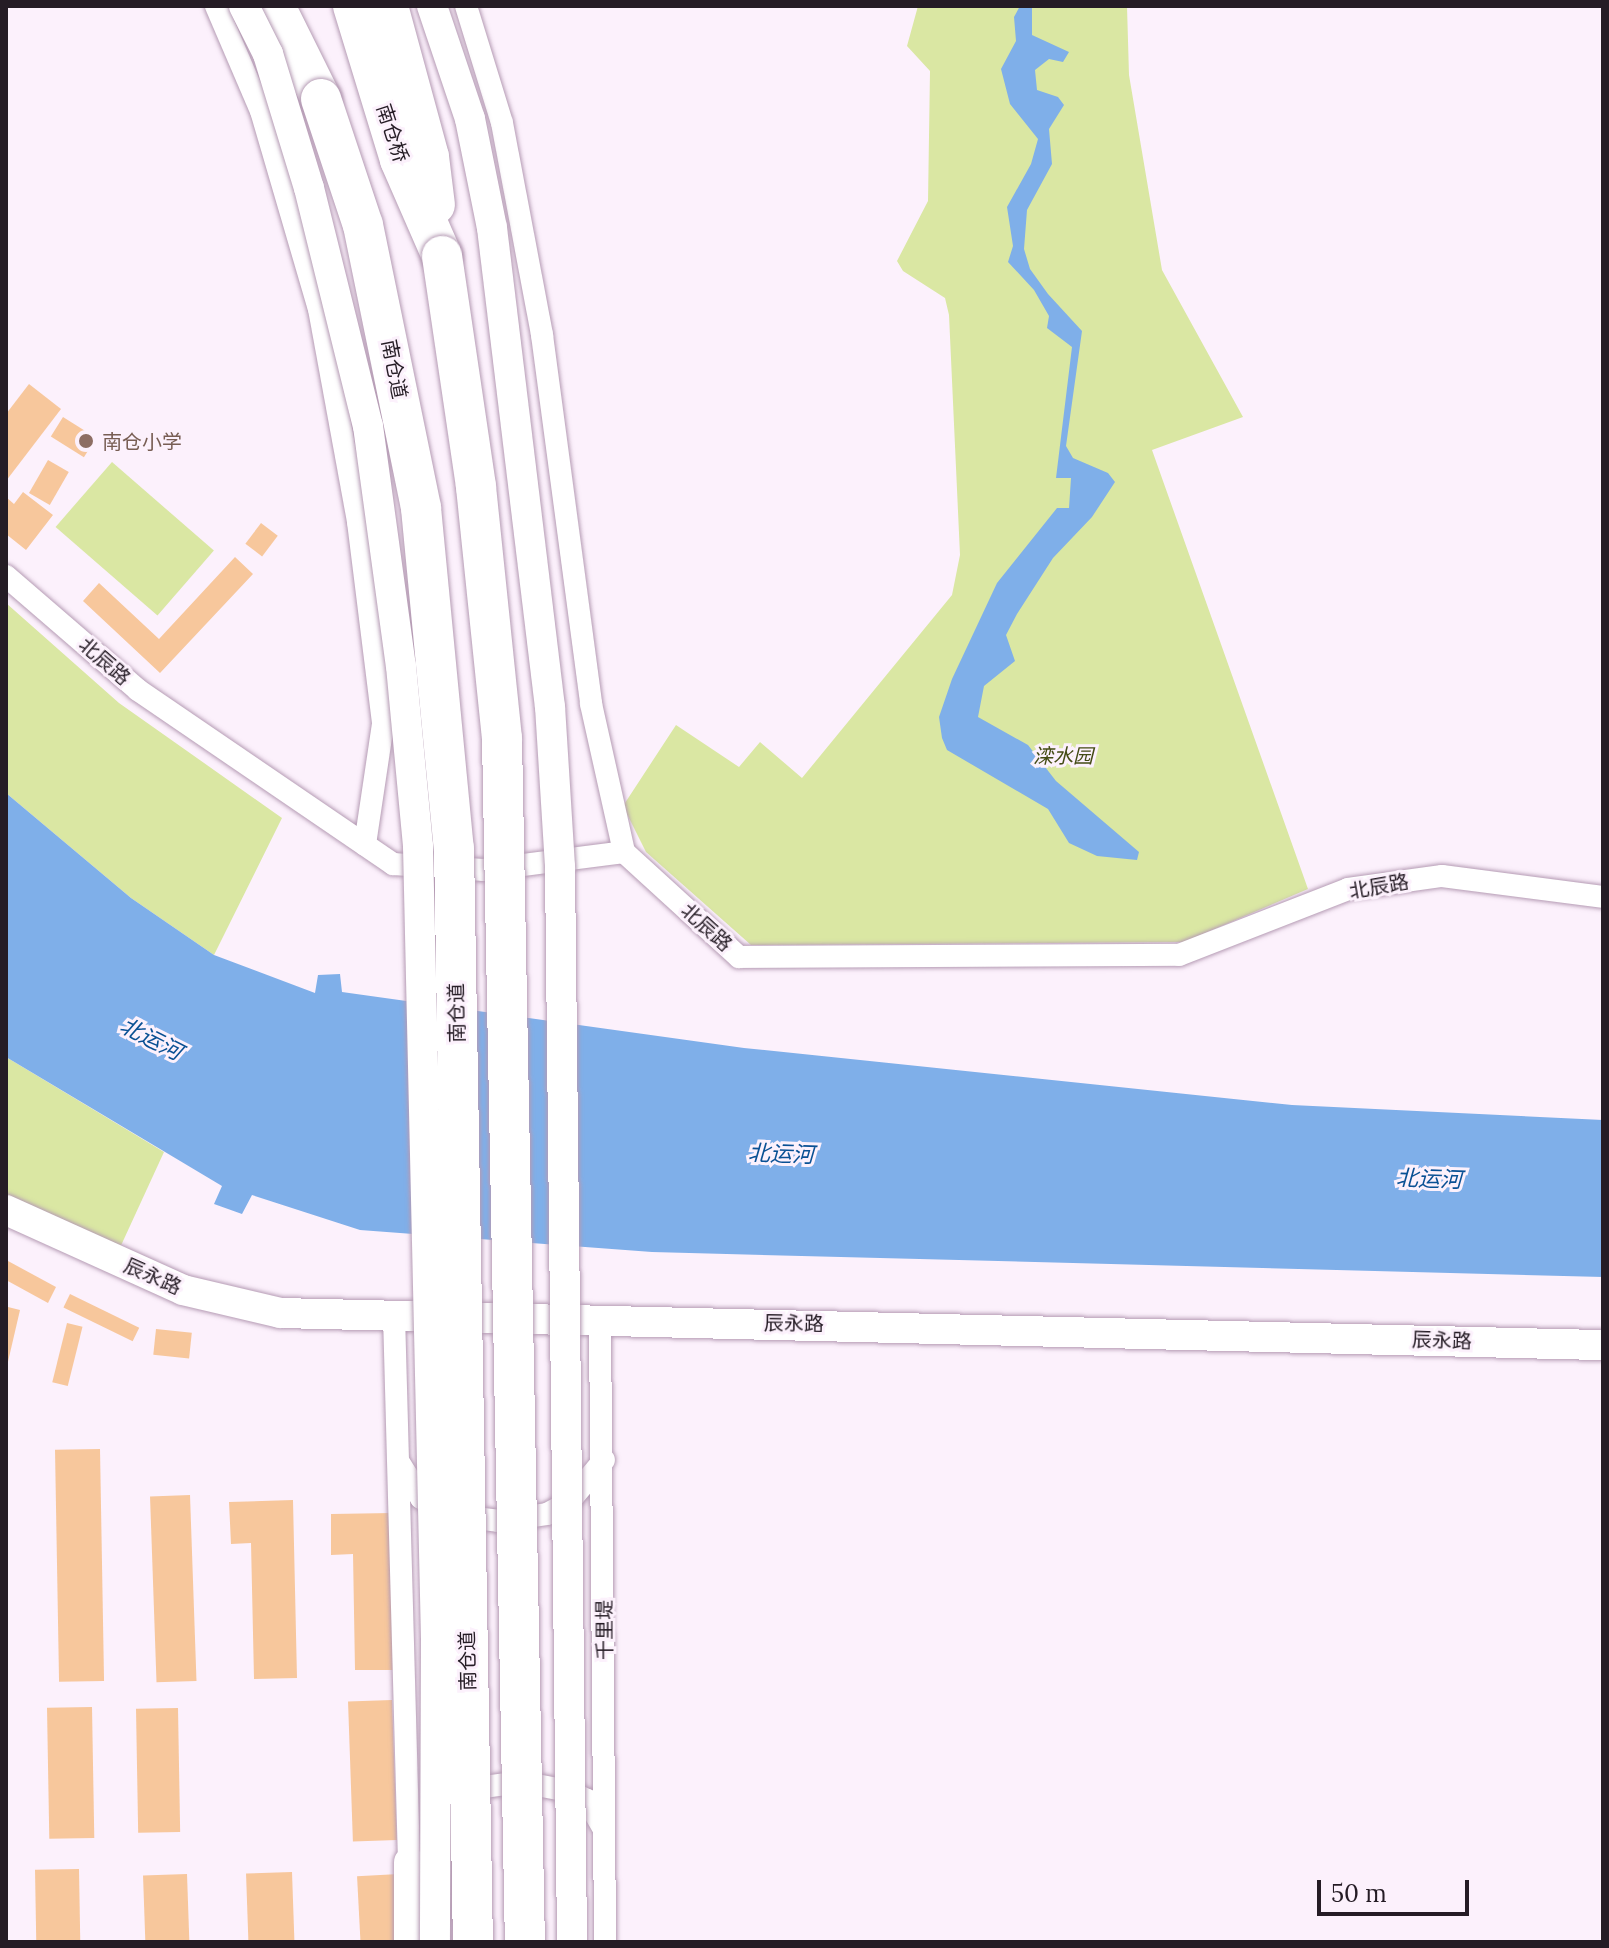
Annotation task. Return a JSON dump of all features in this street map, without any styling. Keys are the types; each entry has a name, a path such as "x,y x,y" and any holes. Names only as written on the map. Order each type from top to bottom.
{"highway":[{"path":"275,6 321,99"},
{"path":"295,6 321,99"},
{"name":"南仓桥","path":"353,6 400,160 442,256"},
{"path":"388,6 429,157 480,519 502,752 525,1942"},
{"name":"南仓道","path":"321,99 363,225 421,508 454,848 473,1942"}],"street":[{"path":"216,6 261,111 319,309 358,522 383,724 365,845"},
{"path":"244,6 268,54 309,188 368,426 401,666 418,846 436,1638 435,1942"},
{"path":"432,6 470,119 492,228 550,707 560,867 572,1942"},
{"path":"466,6 502,123 539,320 591,704 624,852"},
{"name":"北辰路","path":"6,576 138,690 393,864 484,870 624,852 739,957 1179,955 1348,889 1442,876 1603,897"},
{"name":"辰永路","path":"6,1210 214,1301 280,1313 390,1323"},
{"name":"辰永路","path":"6,1216 226,1311 279,1318 390,1323 601,1321 1603,1345"},
{"name":"辰永路","path":"601,1321 1603,1355"},
{"name":"千里堤","path":"601,1321 605,1942"},
{"path":"390,1323 397,1459 409,1942"},
{"path":"397,1459 421,1498 459,1516 498,1521 547,1514 568,1503 604,1460"},
{"path":"498,1521 505,1942"},
{"path":"408,1827 449,1796 504,1782 568,1791 587,1800 604,1829"}],"green space":[{"name":"滦水园","path":"918,6 1127,6 1129,75 1162,270 1243,417 1152,450 1308,889 1184,942 751,945 646,852 623,806 676,725 739,767 760,742 802,778 952,595 960,555 949,315 945,298 903,271 897,261 928,201 930,71 907,46"},
{"path":"112,462 214,551 157,615 56,527"},
{"path":"6,603 119,703 282,818 214,955 131,898 6,793"},
{"path":"6,1057 164,1152 118,1252 6,1199"}],"water":[{"path":"1020,6 1032,6 1032,35 1069,52 1063,62 1049,59 1035,70 1037,90 1058,97 1064,105 1049,129 1052,164 1027,210 1024,249 1030,269 1082,331 1066,446 1073,458 1108,473 1115,482 1092,517 1053,558 1017,614 1006,635 1015,661 984,686 978,717 1028,745 1056,781 1139,852 1137,860 1097,856 1069,843 1048,809 947,750 939,717 952,679 997,583 1057,508 1069,508 1071,478 1056,478 1072,347 1047,328 1049,316 1034,290 1008,262 1013,246 1007,207 1031,164 1038,139 1010,104 1001,69 1016,41 1014,17"},
{"name":"北运河","path":"6,793 131,898 214,955 315,993 318,975 340,974 342,992 744,1048 1292,1105 1603,1120 1603,1277 652,1252 360,1230 252,1195 242,1214 214,1204 222,1186 6,1057"}],"building":[{"path":"29,384 61,409 6,481 6,414"},
{"path":"63,417 96,438 84,457 51,437"},
{"path":"48,460 69,472 50,505 29,493"},
{"path":"23,492 53,515 26,550 6,534 6,497 14,504"},
{"path":"261,523 278,536 262,556 245,544"},
{"path":"235,557 253,574 160,673 83,601 99,583 159,639"},
{"path":"8,1261 56,1287 48,1303 6,1280"},
{"path":"70,1294 139,1328 133,1341 63,1307"},
{"path":"8,1307 20,1310 7,1366 6,1318"},
{"path":"67,1323 83,1327 68,1386 52,1382"},
{"path":"156,1329 192,1333 189,1359 153,1355"},
{"path":"100,1449 104,1681 59,1682 55,1450"},
{"path":"190,1495 196,1681 157,1682 150,1496"},
{"path":"293,1500 297,1678 254,1679 251,1543 231,1544 229,1502"},
{"path":"392,1513 394,1670 355,1670 353,1554 331,1555 331,1514"},
{"path":"392,1700 397,1840 353,1841 348,1702"},
{"path":"92,1707 94,1838 49,1839 47,1708"},
{"path":"178,1708 180,1832 138,1833 136,1709"},
{"path":"79,1869 80,1942 36,1942 35,1870"},
{"path":"292,1872 294,1942 248,1942 246,1874"},
{"path":"187,1874 189,1942 145,1942 143,1876"},
{"path":"399,1874 403,1942 361,1942 357,1876"}],"place":[{"name":"南仓小学","path":"86,441"}]}
